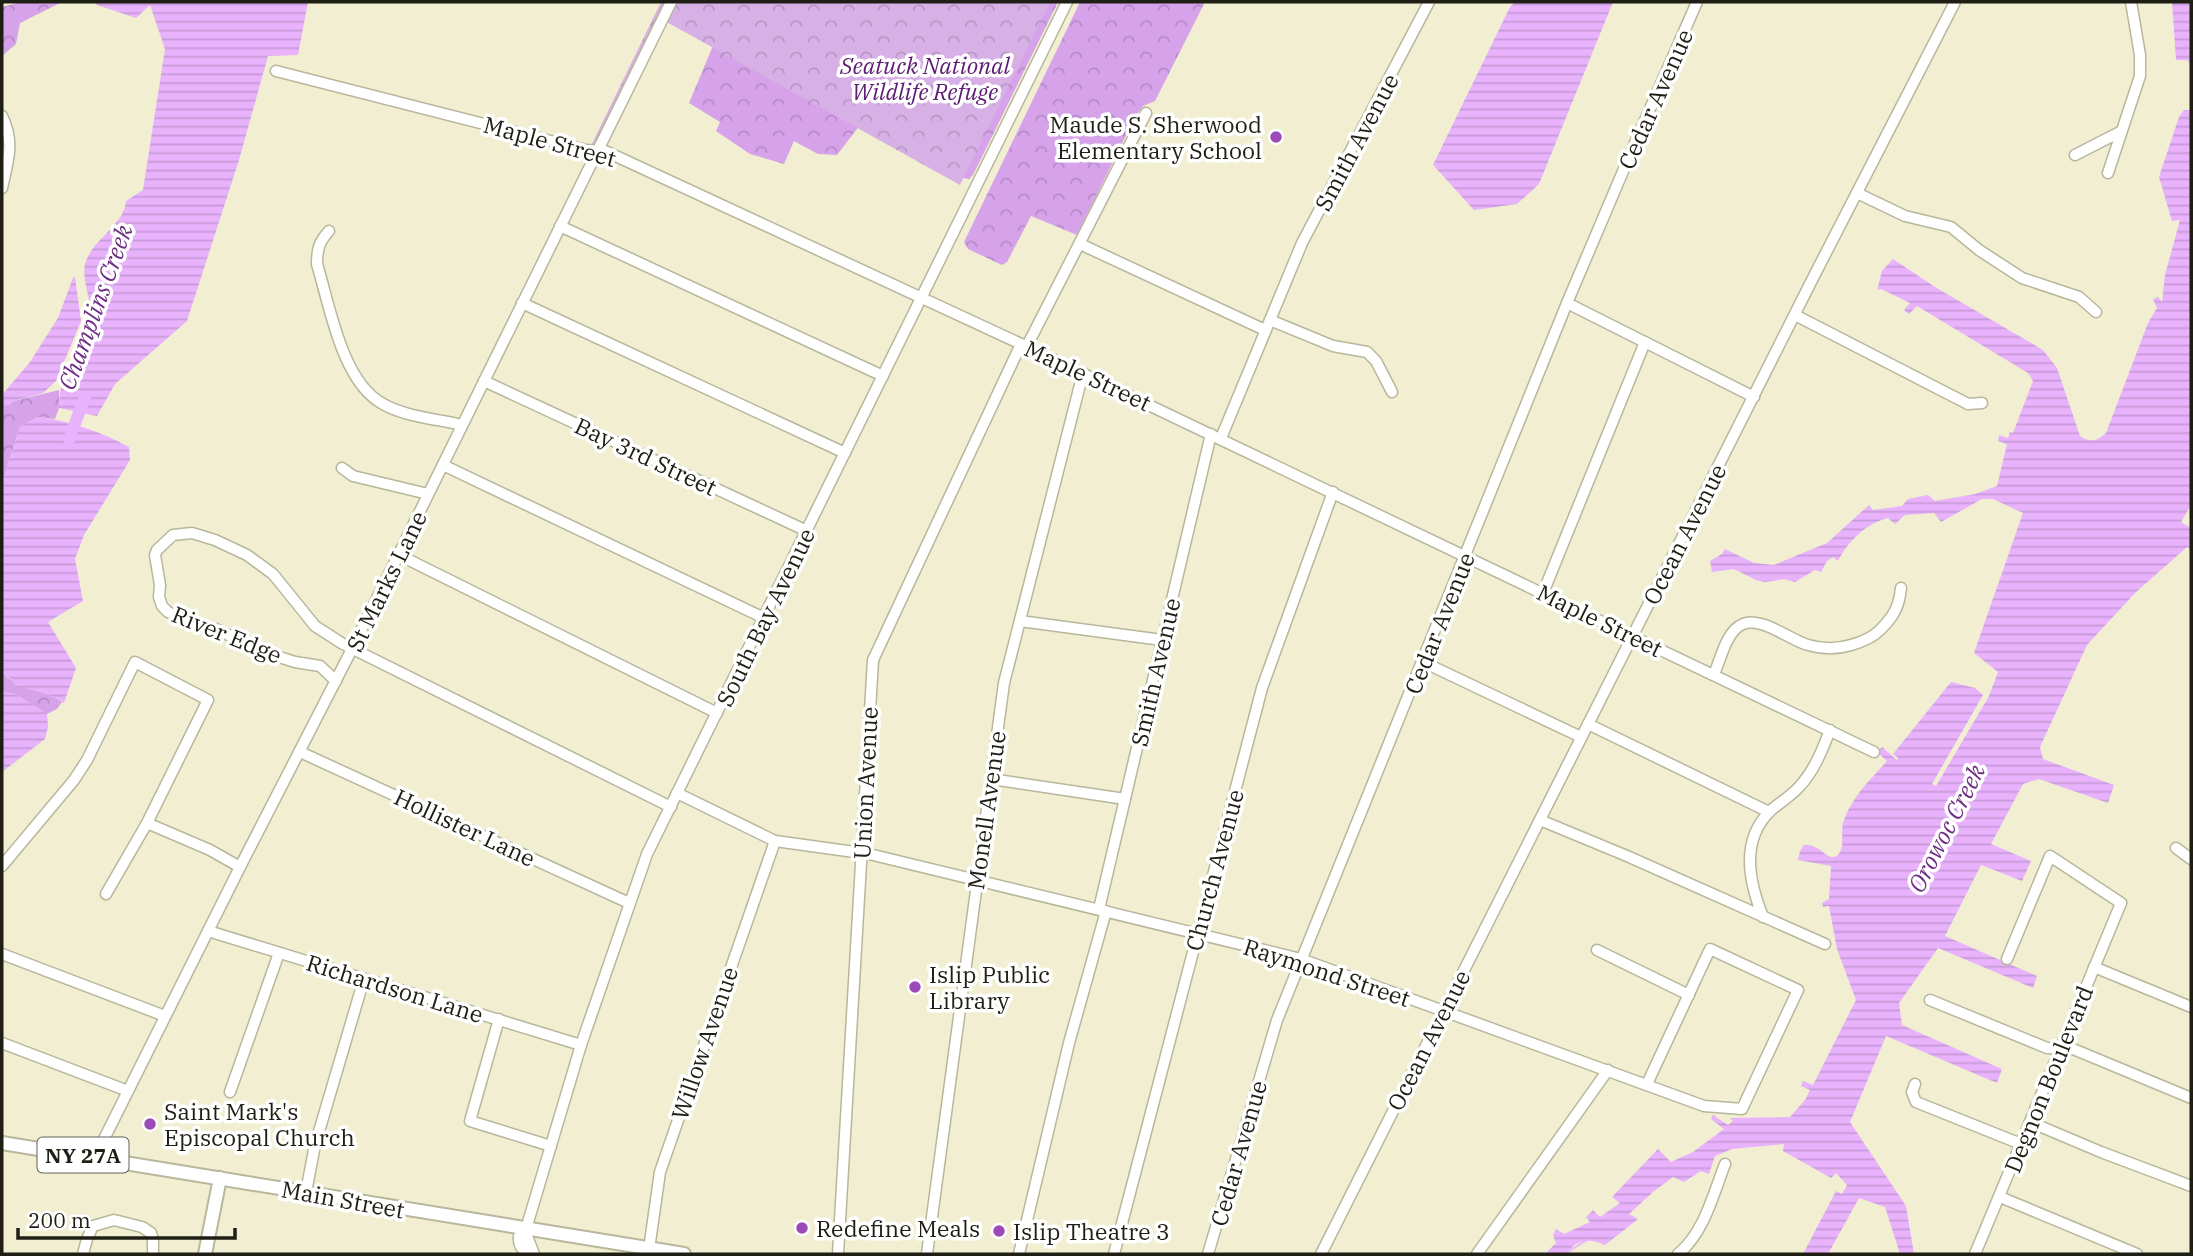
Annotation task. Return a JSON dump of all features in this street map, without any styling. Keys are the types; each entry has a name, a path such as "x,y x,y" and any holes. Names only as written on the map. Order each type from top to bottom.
{"main road":[{"name":"Main Street","path":"3,1147 95,1157 684,1254"},
{"path":"205,1254 220,1178"}],"street":[{"name":"St Marks Lane","path":"95,1157 240,867 337,681 671,2"},
{"name":"South Bay Avenue","path":"526,1230 581,1045 647,854 1067,2"},
{"name":"Smith Avenue","path":"1019,1254 1102,910 1162,640 1216,436 1268,325 1302,243 1429,2"},
{"name":"Cedar Avenue","path":"1208,1254 1277,1020 1567,303 1697,2"},
{"name":"Ocean Avenue","path":"1321,1254 1955,2"},
{"path":"2108,173 2140,76 2140,55 2130,2"},
{"name":"Maple Street","path":"276,71 586,150 605,151 1024,345 1874,752"},
{"name":"Union Avenue","path":"838,1254 873,660 1024,345 1080,244 1146,113"},
{"path":"2,116 9,131 10,152 2,188"},
{"path":"2075,155 2120,132"},
{"path":"1857,193 1905,216 1951,227 1979,250 2022,278 2078,297 2096,312"},
{"path":"560,226 883,376"},
{"path":"329,231 320,241 317,264 353,375 365,391 382,404 462,425"},
{"path":"1080,244 1268,325 1334,346 1367,352 1376,361 1392,392"},
{"path":"522,303 845,453"},
{"path":"1567,303 1754,397"},
{"path":"1795,315 1968,404 1982,403"},
{"path":"1543,593 1644,342"},
{"name":"Monell Avenue","path":"927,1254 1004,683 1083,373"},
{"name":"Bay 3rd Street","path":"484,381 807,531"},
{"path":"443,465 764,618"},
{"path":"342,468 353,476 428,494"},
{"name":"Church Avenue","path":"1114,1254 1262,688 1333,492"},
{"name":"River Edge","path":"337,681 320,666 263,652 216,629 168,612 159,597 160,585 155,555 157,550 173,535 191,533 215,540 247,555 273,574 315,626 343,644 671,807"},
{"path":"399,555 718,713"},
{"path":"1714,674 1735,628 1746,622 1757,623 1809,646 1844,647 1876,634 1900,603 1901,588"},
{"path":"1020,621 1162,640"},
{"path":"2,866 74,780 135,662 208,700 147,823 106,894"},
{"path":"1423,662 1581,737"},
{"path":"1588,724 1769,812"},
{"path":"1763,917 1750,878 1749,854 1752,842 1769,812 1800,786 1821,752 1829,730"},
{"name":"Hollister Lane","path":"300,752 629,903"},
{"path":"991,779 1125,799"},
{"name":"Raymond Street","path":"677,793 775,841 861,853 977,879 1301,959 1704,1106 1742,1109 1798,990 1710,948 1689,995"},
{"path":"1540,820 1825,944"},
{"path":"147,823 210,850 240,867"},
{"name":"Willow Avenue","path":"649,1249 660,1172 775,841"},
{"path":"2176,848 2191,859"},
{"name":"Degnon Boulevard","path":"1975,1254 2121,903 2050,856 2007,959"},
{"name":"Richardson Lane","path":"208,932 581,1045"},
{"path":"1597,950 1689,995 1647,1084"},
{"path":"229,1092 279,953"},
{"path":"2,954 165,1016"},
{"path":"2094,967 2191,1007"},
{"path":"306,1192 315,1145 364,979"},
{"path":"1930,1000 2048,1048 2073,1049 2191,1098"},
{"path":"499,1020 470,1121 551,1146"},
{"path":"2,1043 128,1091"},
{"path":"1477,1254 1608,1070"},
{"path":"1915,1084 1912,1092 1916,1102 2021,1144"},
{"path":"2030,1122 2191,1186"},
{"path":"1678,1254 1689,1245 1698,1231 1725,1164"},
{"path":"2000,1197 2137,1254"},
{"path":"83,1254 93,1226 114,1220 147,1229 153,1239 153,1254"},
{"path":"526,1230 534,1254"}],"green space":[{"path":"22,2 62,2 20,23 16,44 2,56 2,7"},
{"name":"Seatuck National Wildlife Refuge","path":"661,2 1050,2 960,185 663,20 599,147 589,150"},
{"name":"Seatuck National Wildlife Refuge","path":"679,2 1058,2 969,179 958,177 860,125 837,155 818,154 794,141 784,164 750,154 716,131 720,122 689,103 715,41"},
{"path":"1080,2 1205,2 1155,101 1143,106 1135,117 1077,235 1031,216 1007,262 1002,265 968,249 964,242"},
{"path":"59,390 59,408 55,419 38,417 20,427 2,483 2,407 5,408 14,401"},
{"path":"2,673 20,686 62,702 57,709 47,714 15,694 2,692"}],"water":[{"path":"94,2 308,2 298,55 268,56 239,160 187,321 115,384 97,416 59,408 61,390 83,346 90,323 85,264 94,247 120,218 126,201 143,190 165,49 150,5 136,18"},
{"path":"1515,2 1613,2 1539,184 1517,204 1474,210 1433,165 1510,7"},
{"path":"2172,2 2191,2 2191,64 2187,60 2176,60"},
{"name":"Orowoc Creek","path":"2184,110 2191,110 2191,505 2181,522 2191,528 2191,550 2187,547 2135,593 2087,645 2040,747 2043,759 2114,785 2108,803 2039,779 2023,784 1991,844 2031,861 2022,881 1981,865 1945,936 2037,976 2033,988 1938,948 1899,1003 1902,1025 2002,1069 1997,1083 1886,1036 1850,1122 1906,1206 1914,1254 1900,1254 1885,1207 1859,1198 1828,1254 1803,1254 1836,1191 1842,1194 1847,1185 1836,1173 1831,1178 1783,1151 1784,1144 1732,1149 1715,1156 1709,1174 1701,1171 1684,1182 1673,1177 1653,1192 1629,1214 1638,1219 1605,1245 1583,1241 1574,1245 1566,1254 1545,1254 1556,1243 1553,1235 1556,1229 1564,1234 1590,1222 1586,1217 1593,1210 1600,1217 1620,1203 1612,1197 1658,1149 1671,1162 1693,1152 1724,1129 1711,1119 1713,1115 1728,1125 1733,1121 1730,1118 1790,1117 1805,1100 1810,1090 1801,1086 1803,1081 1813,1085 1856,1000 1837,949 1829,906 1823,907 1822,903 1829,899 1831,866 1798,860 1800,851 1804,845 1809,845 1830,857 1837,855 1842,848 1843,823 1851,805 1887,761 1877,752 1882,747 1897,760 1893,754 1951,682 1975,688 1983,695 1932,784 1936,786 1989,696 1998,672 1974,653 2023,513 1993,499 1982,499 1941,522 1934,513 1905,515 1895,524 1888,518 1880,520 1859,534 1838,561 1833,557 1827,561 1821,572 1815,570 1795,582 1784,579 1765,582 1734,569 1712,572 1710,561 1725,549 1754,563 1774,565 1827,543 1869,505 1873,510 1902,506 1908,499 1928,495 1935,501 1975,494 1997,486 2007,444 1998,441 1999,435 2008,438 2010,432 2013,433 2033,381 2028,373 1917,306 1909,314 1904,310 1910,303 1881,289 1877,290 1882,271 1893,259 1935,287 2043,350 2057,368 2080,436 2093,440 2106,433 2148,323 2157,308 2153,299 2158,297 2162,302 2165,275 2180,220 2172,221 2159,177 2179,117"},
{"path":"75,277 81,321 56,381 43,393 14,401 5,409 2,407 2,395 30,362 58,318"},
{"path":"38,417 85,428 129,447 130,460 84,535 75,559 83,601 48,622 76,668 64,703 41,692 16,687 12,680 2,673 2,483 20,427"},
{"path":"2,692 15,694 47,714 48,727 45,739 2,772"}],"waterway":[{"name":"Champlins Creek","path":"69,439 85,397"},
{"path":"1564,1254 1587,1240"}],"place":[{"name":"Maude S. Sherwood Elementary School","path":"1276,137"},
{"name":"Islip Public Library","path":"915,987"},
{"name":"Saint Mark's Episcopal Church","path":"150,1124"},
{"name":"Redefine Meals","path":"802,1228"},
{"name":"Islip Theatre 3","path":"999,1231"}]}
